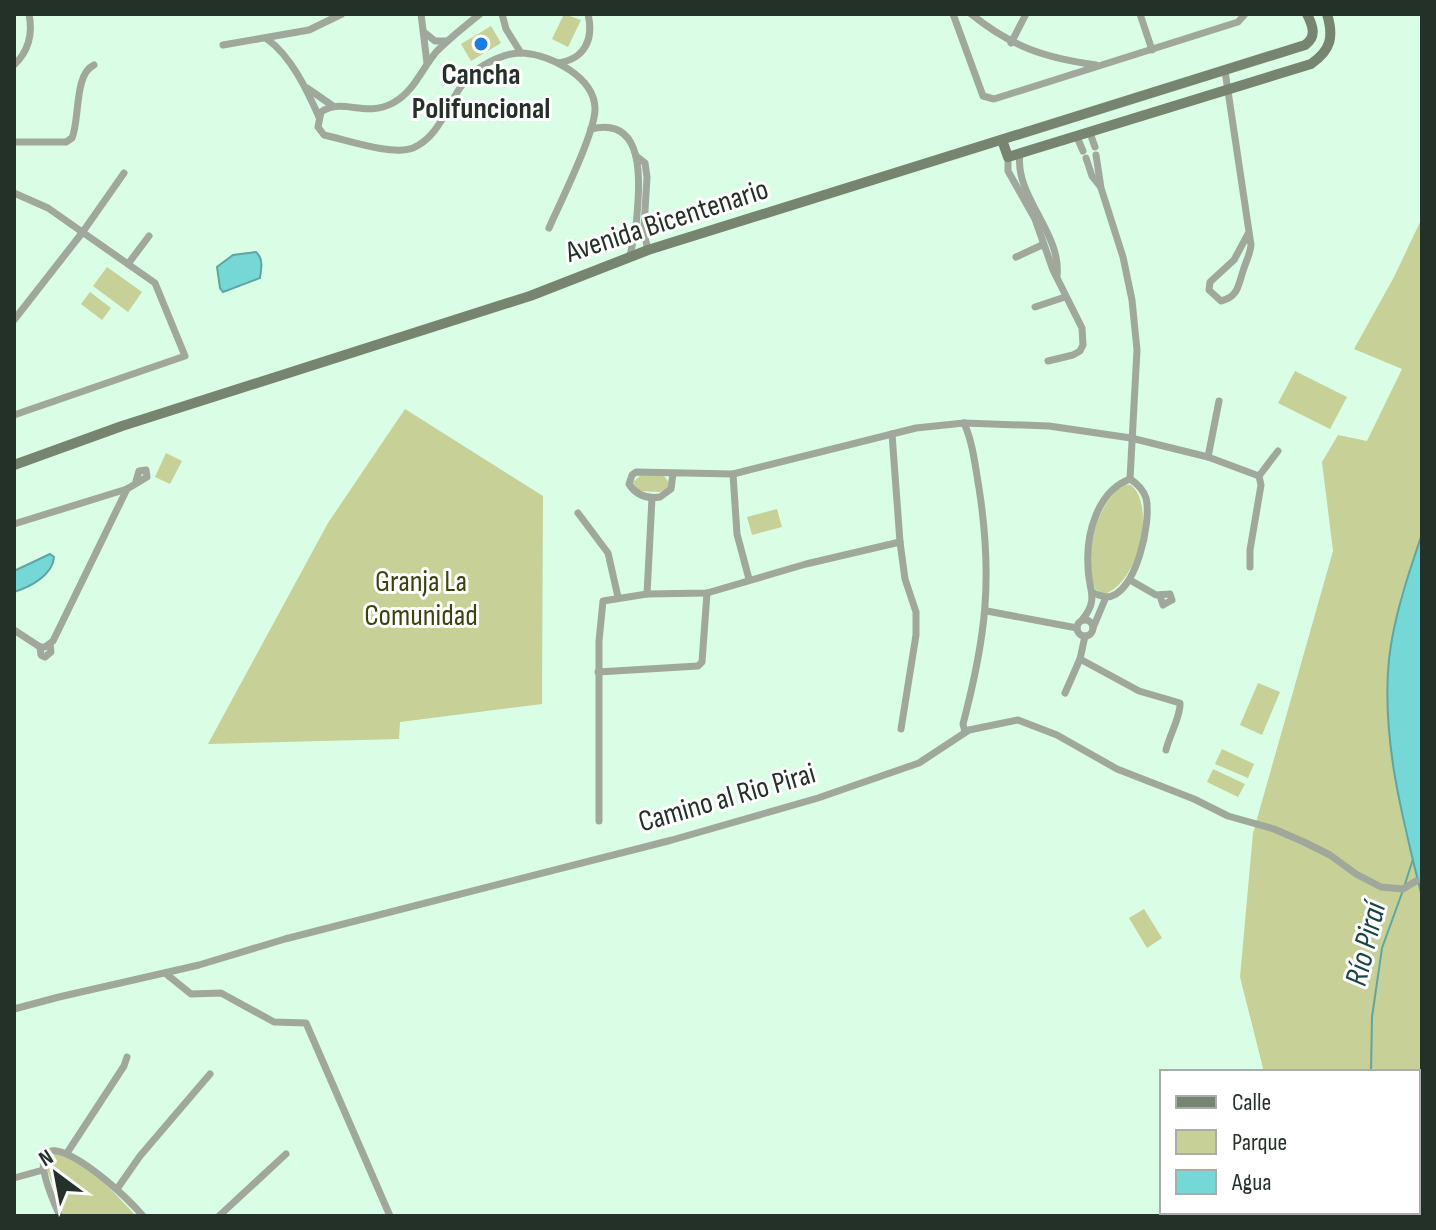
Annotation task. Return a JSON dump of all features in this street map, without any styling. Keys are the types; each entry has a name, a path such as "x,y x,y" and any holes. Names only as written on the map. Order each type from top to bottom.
{"street":[{"path":"14,65 29,43 29,14"},
{"path":"223,45 309,30 342,14"},
{"path":"421,14 427,64"},
{"path":"305,87 333,106 380,110 398,101 447,41 480,14"},
{"path":"502,14 506,29 521,53"},
{"path":"558,63 568,62 584,50 591,31 588,14"},
{"path":"953,14 983,96 994,99 1238,22 1245,14"},
{"path":"971,14 1011,43 1043,56 1099,66"},
{"path":"1011,43 1026,14"},
{"path":"1140,14 1152,50"},
{"path":"1008,157 1311,64 1321,57 1330,44 1332,31 1327,14 1310,18"},
{"name":"Avenida Bicentenario","path":"14,465 122,426 530,296 648,250 1305,45 1312,38 1310,18"},
{"path":"425,33 435,41 447,41"},
{"path":"267,39 282,52 305,87 319,117 318,127 324,135 397,151 423,143 473,73 495,59 521,53 558,63 583,80 592,93 595,109 591,129 549,228"},
{"path":"14,142 66,142 72,138 81,88 86,72 94,65"},
{"path":"1225,71 1226,90 1248,234 1250,255 1237,291 1228,300 1221,301 1209,290 1210,282 1234,260 1248,234"},
{"path":"319,117 325,109 333,106"},
{"path":"1084,115 1132,300 1137,350 1130,479"},
{"path":"1071,119 1092,176 1101,188"},
{"path":"591,129 617,127 627,135 636,156 639,233 630,256"},
{"path":"1015,136 1020,154 1018,169 1055,252 1057,278"},
{"path":"1002,140 1008,157 1008,171 1035,219 1042,245 1082,328 1083,345 1080,351 1048,361"},
{"path":"14,320 124,173"},
{"path":"14,193 48,208 155,283 185,356 14,415"},
{"path":"639,233 648,250"},
{"path":"128,264 149,236"},
{"path":"1016,257 1042,245"},
{"path":"1035,307 1065,297"},
{"path":"1208,457 1219,401"},
{"path":"964,423 971,438 988,575 980,661 963,724 965,732"},
{"path":"971,438 989,423"},
{"path":"673,473 671,489 660,497 652,498 633,491 629,484 636,472 733,474 916,428 989,423 1049,426 1131,438 1208,457 1259,476"},
{"path":"892,434 900,542 905,579 916,612 901,729"},
{"path":"1250,567 1261,485 1259,476 1278,451"},
{"path":"733,474 737,534 749,579"},
{"path":"1094,593 1106,597 1116,594 1130,580 1140,555 1147,503 1140,486 1130,479"},
{"path":"1077,628 1089,611 1094,593 1088,578 1087,563 1094,522 1111,491 1130,479"},
{"path":"14,630 40,647 50,644 127,489 136,481"},
{"path":"14,524 127,489"},
{"path":"647,594 652,498"},
{"path":"578,513 608,553 618,597"},
{"path":"599,821 598,672 603,601 647,594 707,593 749,579 900,542"},
{"path":"1130,580 1160,596"},
{"path":"598,672 698,666 704,651 707,593"},
{"path":"1065,693 1080,659 1085,636 1093,628 1106,597"},
{"path":"987,611 1077,628"},
{"path":"1082,620 1090,622 1093,628"},
{"path":"1077,628 1078,633 1085,636"},
{"path":"1080,659 1139,691 1180,703 1181,709 1170,731 1166,750"},
{"name":"Camino al Rio Pirai","path":"14,1009 165,973 285,939 672,840 818,798 919,763 965,732 1018,720 1057,735 1117,769 1228,816 1274,829 1304,842 1381,887 1403,889 1416,881"},
{"path":"165,973 191,994 221,993 274,1022 306,1023 390,1216"},
{"path":"67,1153 127,1057"},
{"path":"117,1189 140,1156 210,1074"},
{"path":"60,1216 43,1170 43,1161 51,1151 59,1150 117,1189 143,1216"},
{"path":"219,1216 286,1154"},
{"path":"14,1178 43,1170"}],"green space":[{"name":"Cancha Polifuncional","path":"564,14 581,20 568,47 552,39"},
{"name":"Cancha Polifuncional","path":"491,26 501,43 471,61 461,44"},
{"path":"1422,218 1422,534 1401,595 1389,660 1391,745 1405,831 1422,897 1422,1216 1367,1216 1420,1214 1420,1070 1263,1070 1240,977 1253,833 1333,551 1322,462 1338,435 1367,441 1402,369 1354,349"},
{"path":"107,267 142,292 128,312 93,286"},
{"path":"90,292 111,308 102,320 81,304"},
{"path":"1295,371 1347,397 1330,429 1278,403"},
{"name":"Granja La Comunidad","path":"405,409 543,496 542,704 400,722 399,739 208,744 328,523"},
{"path":"166,453 182,461 170,484 155,477"},
{"path":"641,475 663,475 668,481 668,488 660,492 638,491 633,482"},
{"path":"1124,484 1131,485 1139,496 1143,527 1140,544 1126,576 1116,588 1104,594 1095,589 1091,546 1105,505"},
{"path":"777,509 782,527 752,535 747,517"},
{"path":"1258,683 1280,692 1262,735 1240,725"},
{"path":"1222,749 1254,764 1248,778 1215,764"},
{"path":"1213,769 1245,784 1238,797 1207,782"},
{"path":"1144,909 1162,938 1147,948 1129,918"},
{"path":"56,1153 90,1171 136,1216 64,1216 46,1167 47,1159"}],"water":[{"path":"256,252 261,261 260,278 223,292 217,267 233,255"},
{"name":"Río Piraí","path":"1422,534 1422,897 1395,779 1387,689 1394,627"},
{"path":"50,554 54,557 53,563 45,575 14,592 14,571"}],"waterway":[{"name":"Río Piraí","path":"1405,884 1413,859"},
{"name":"Río Piraí","path":"1371,1070 1372,1017 1382,948 1402,893"}],"place":[{"name":"Cancha Polifuncional","path":"481,44"}]}
